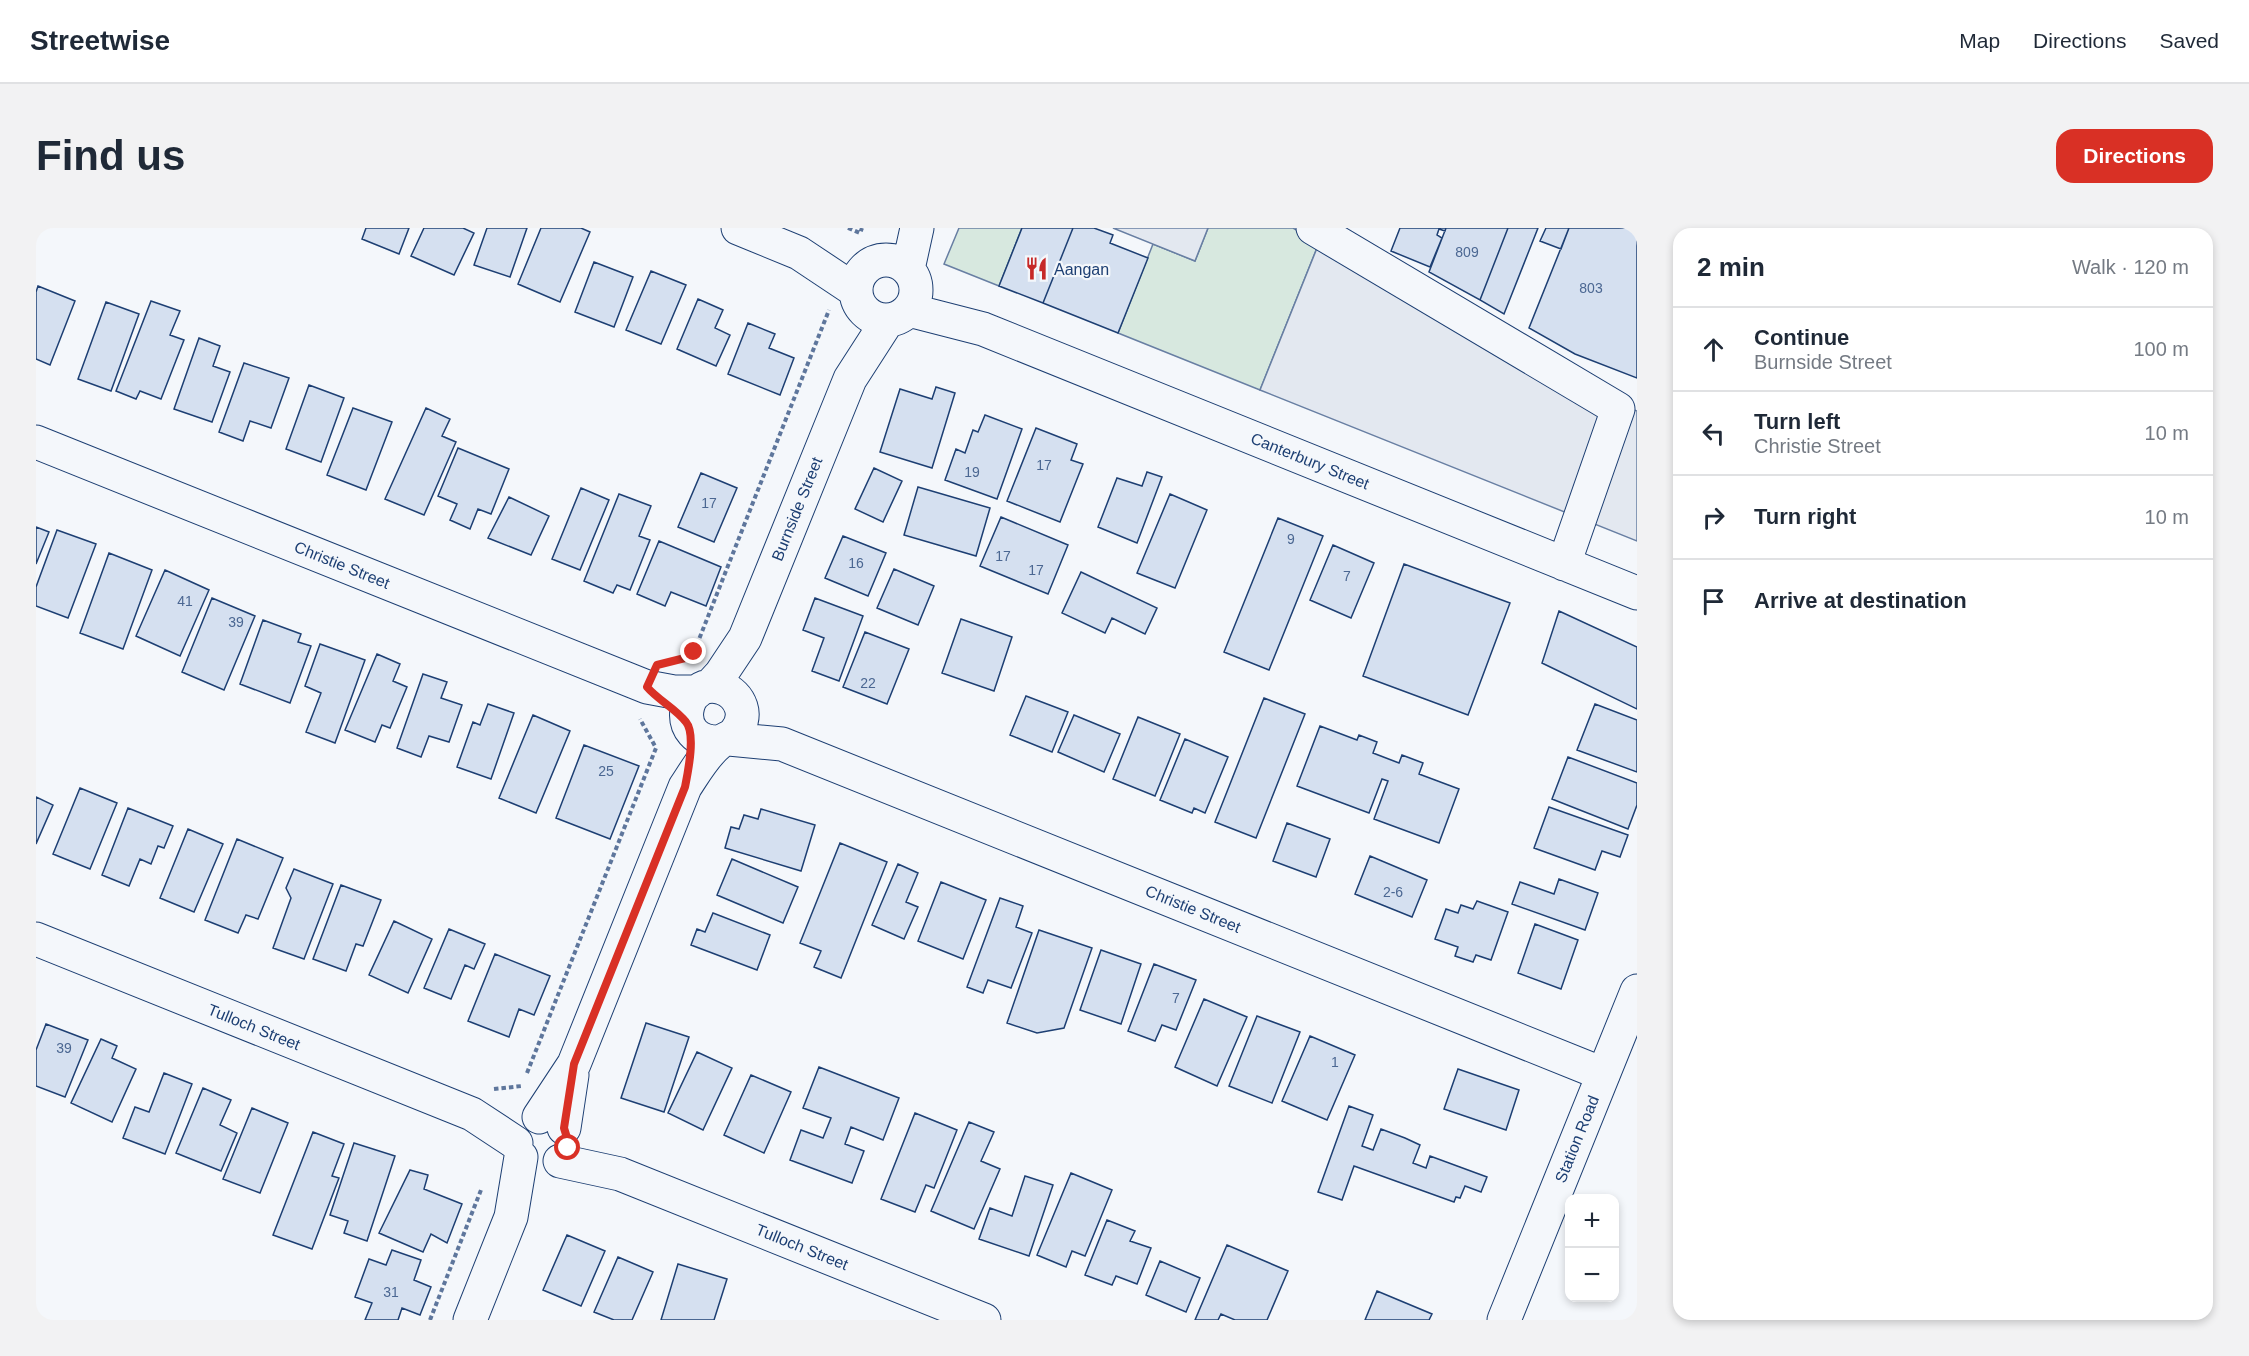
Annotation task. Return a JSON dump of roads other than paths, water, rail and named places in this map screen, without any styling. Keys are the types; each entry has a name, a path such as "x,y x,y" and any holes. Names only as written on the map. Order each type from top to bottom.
{"street":[{"name":"Canterbury Street","path":"738,228 881,291 983,329 1637,593"},
{"name":"Burnside Street","path":"685,787 690,758 711,706 739,672 745,638 850,379 905,228"},
{"name":"Burnside Street","path":"881,291 917,228"},
{"path":"1313,228 1618,409 1564,564"},
{"name":"Christie Street","path":"36,442 647,687 674,692 711,706 758,727 782,744 1604,1074"},
{"name":"Christie Street","path":"711,706 703,740 782,744"},
{"name":"Burnside Street","path":"470,1320 685,787 701,763 724,740"},
{"name":"Tulloch Street","path":"36,939 984,1320"},
{"name":"Station Road","path":"1504,1320 1637,992"}],"place":[{"name":"Aangan","path":"1036,269"}]}
